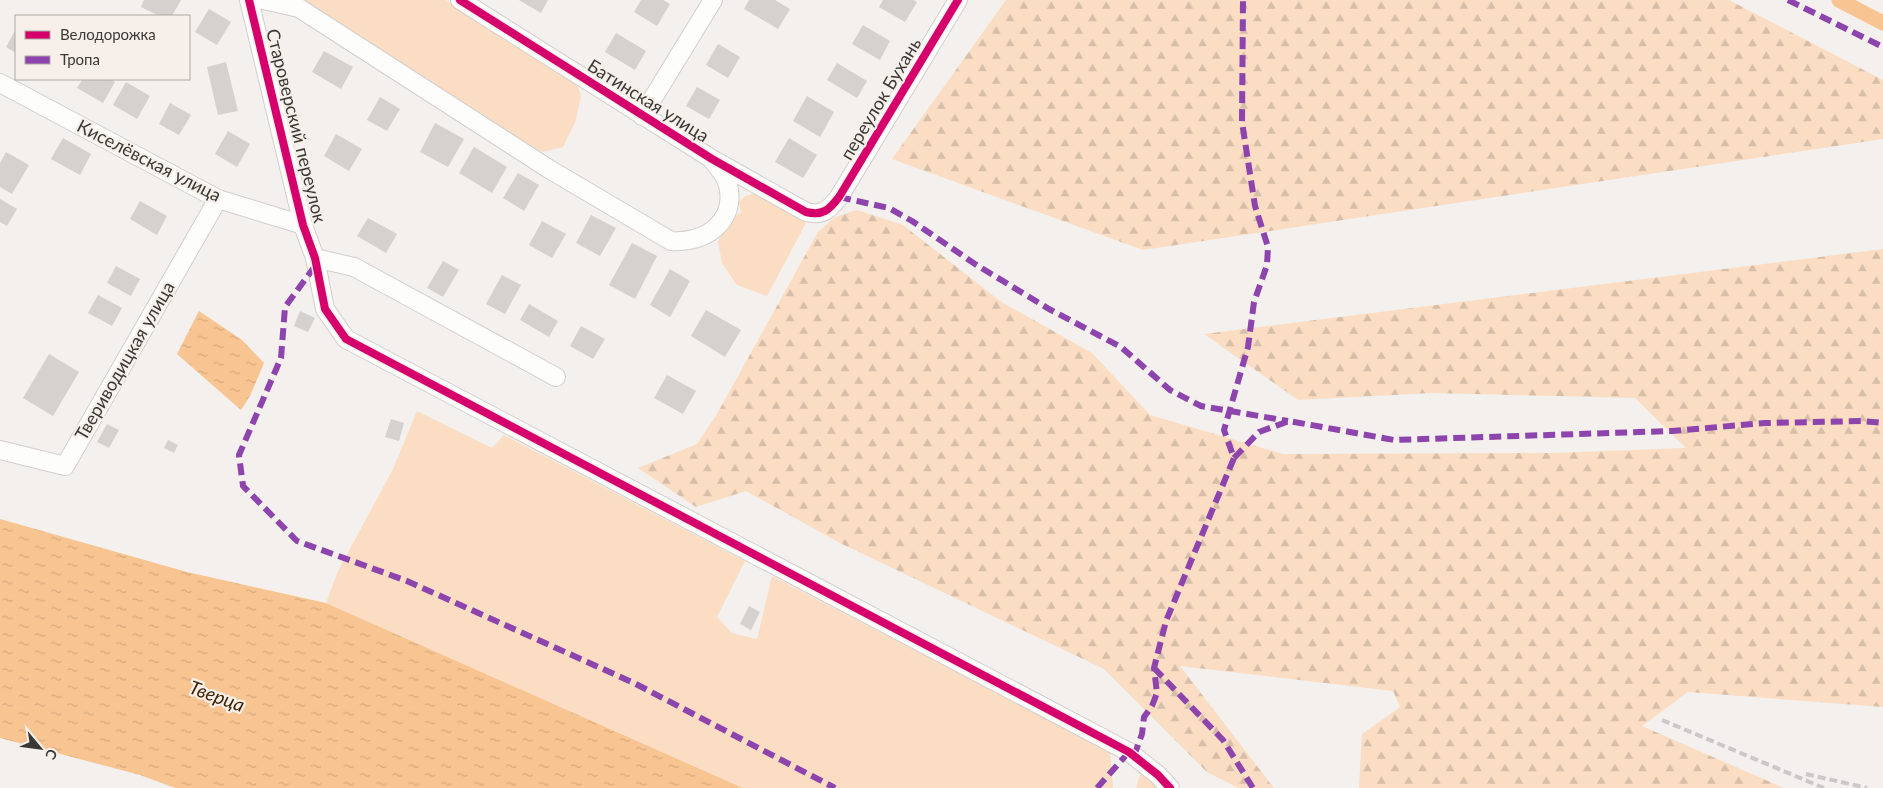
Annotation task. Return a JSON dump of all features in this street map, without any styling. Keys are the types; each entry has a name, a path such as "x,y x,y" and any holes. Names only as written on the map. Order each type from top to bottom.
{"street":[{"name":"Староверский переулок","path":"249,0 304,224 315,258 325,310 346,339 1129,752 1158,775 1170,788"},
{"name":"Батинская улица","path":"263,0 299,8 550,169 671,241 685,242 698,240 711,233 727,211 728,184 712,159"},
{"path":"642,116 713,0"},
{"name":"переулок Бухань","path":"827,212 839,197 958,0"},
{"name":"Батинская улица","path":"469,2 642,116 712,159 806,212 815,214 827,212"},
{"name":"Киселёвская улица","path":"1,85 218,198 304,224"},
{"name":"Твериводицкая улица","path":"0,450 65,466 218,198"},
{"path":"315,258 354,267 556,376"}],"green space":[{"path":"284,0 446,0 576,78 581,97 575,123 563,147 542,152"},
{"path":"1006,0 1729,0 1883,80 1883,139 1143,250 892,159"},
{"path":"756,193 806,223 767,296 737,285 722,263 718,241 732,218 741,212 739,202 745,196"},
{"path":"857,210 903,225 1000,301 1092,353 1150,415 1283,454 1554,453 1686,448 1635,398 1431,393 1298,400 1204,334 1883,249 1883,707 1688,692 1642,726 1784,788 1359,788 1362,734 1400,707 1393,691 1180,666 1274,788 1238,788 1207,772 1104,669 842,544 746,491 696,507 638,468 697,444 717,414 818,232 835,217"},
{"path":"417,411 492,448 504,435 745,561 717,617 732,633 757,639 772,576 1110,752 1113,788 743,788 326,603 338,571 393,469"},
{"path":"1142,769 1159,788 1136,788"}],"water":[{"path":"199,311 242,340 264,363 250,396 241,410 177,354"},
{"name":"Тверца","path":"0,519 187,572 326,603 743,788 175,788 140,775 0,738"}],"building":[{"path":"144,0 181,0 173,15 157,15 141,7"},
{"path":"519,0 548,0 541,13"},
{"path":"641,0 663,0 670,4 657,26 634,12"},
{"path":"749,0 775,0 790,9 778,29 744,9"},
{"path":"883,0 913,0 917,2 905,22 879,7"},
{"path":"209,9 231,22 217,45 195,32"},
{"path":"863,25 890,41 880,60 852,44"},
{"path":"15,31 15,52 6,47"},
{"path":"616,33 646,51 635,70 605,52"},
{"path":"718,44 740,57 728,78 706,65"},
{"path":"324,51 353,67 341,89 312,72"},
{"path":"226,62 238,111 218,115 207,67"},
{"path":"837,63 867,81 857,98 827,80"},
{"path":"82,80 112,80 115,82 103,103 77,88"},
{"path":"126,82 150,96 137,119 113,105"},
{"path":"697,87 720,100 709,119 686,106"},
{"path":"807,96 834,112 820,137 793,121"},
{"path":"380,97 400,109 387,131 367,120"},
{"path":"170,103 191,115 179,135 159,124"},
{"path":"435,123 464,139 448,167 420,152"},
{"path":"228,131 250,144 237,167 215,154"},
{"path":"336,134 362,149 349,171 324,156"},
{"path":"63,138 91,154 80,175 51,159"},
{"path":"789,138 817,155 803,178 775,162"},
{"path":"474,147 507,167 492,193 459,173"},
{"path":"6,152 29,165 12,194 0,187 0,163"},
{"path":"518,173 539,185 524,211 503,198"},
{"path":"0,199 17,209 7,226 0,222"},
{"path":"140,201 167,216 157,235 130,219"},
{"path":"591,215 616,228 600,256 576,243"},
{"path":"368,218 397,234 386,253 357,236"},
{"path":"542,221 566,234 552,258 529,245"},
{"path":"632,243 657,256 635,299 609,285"},
{"path":"443,261 459,270 443,297 427,288"},
{"path":"116,266 140,279 131,296 107,283"},
{"path":"670,269 690,281 670,317 650,305"},
{"path":"502,275 521,285 505,314 486,304"},
{"path":"98,295 122,308 112,326 88,313"},
{"path":"529,304 558,321 549,337 520,320"},
{"path":"706,310 741,330 725,357 691,336"},
{"path":"300,311 315,318 308,332 294,326"},
{"path":"581,326 605,339 593,359 570,346"},
{"path":"49,354 79,372 53,416 23,398"},
{"path":"667,375 696,391 683,414 654,398"},
{"path":"391,419 404,423 399,441 385,437"},
{"path":"107,424 119,430 109,448 97,442"},
{"path":"168,440 178,445 174,453 164,448"},
{"path":"749,606 760,612 751,630 740,624"}],"waterway":[{"path":"1839,0 1883,23"}],"railway":[{"path":"1662,720 1824,788"},
{"path":"1806,774 1867,788"}],"marked path":[{"path":"1134,756 1142,734 1144,717 1152,706 1157,693 1154,668 1166,621 1234,458 1224,430 1248,347 1254,302 1267,265 1268,247 1255,206 1242,122 1243,0"},
{"path":"1788,0 1883,47"},
{"path":"839,197 889,208 912,221 975,264 1049,309 1121,347 1170,390 1201,406 1288,421"},
{"path":"315,266 285,307 281,358 239,455 243,486 297,541 407,581 634,683 835,788"},
{"path":"1234,458 1259,432 1289,421 1394,440 1672,431 1765,423 1862,421 1883,423"},
{"path":"1154,668 1223,740 1253,788"},
{"path":"1097,788 1129,752"}],"cycle path":[{"path":"249,0 303,225 315,258 325,309 346,339 1129,752 1158,775 1170,788"},
{"path":"460,0 712,159 806,212 812,213 829,209 839,197 958,0"}]}
